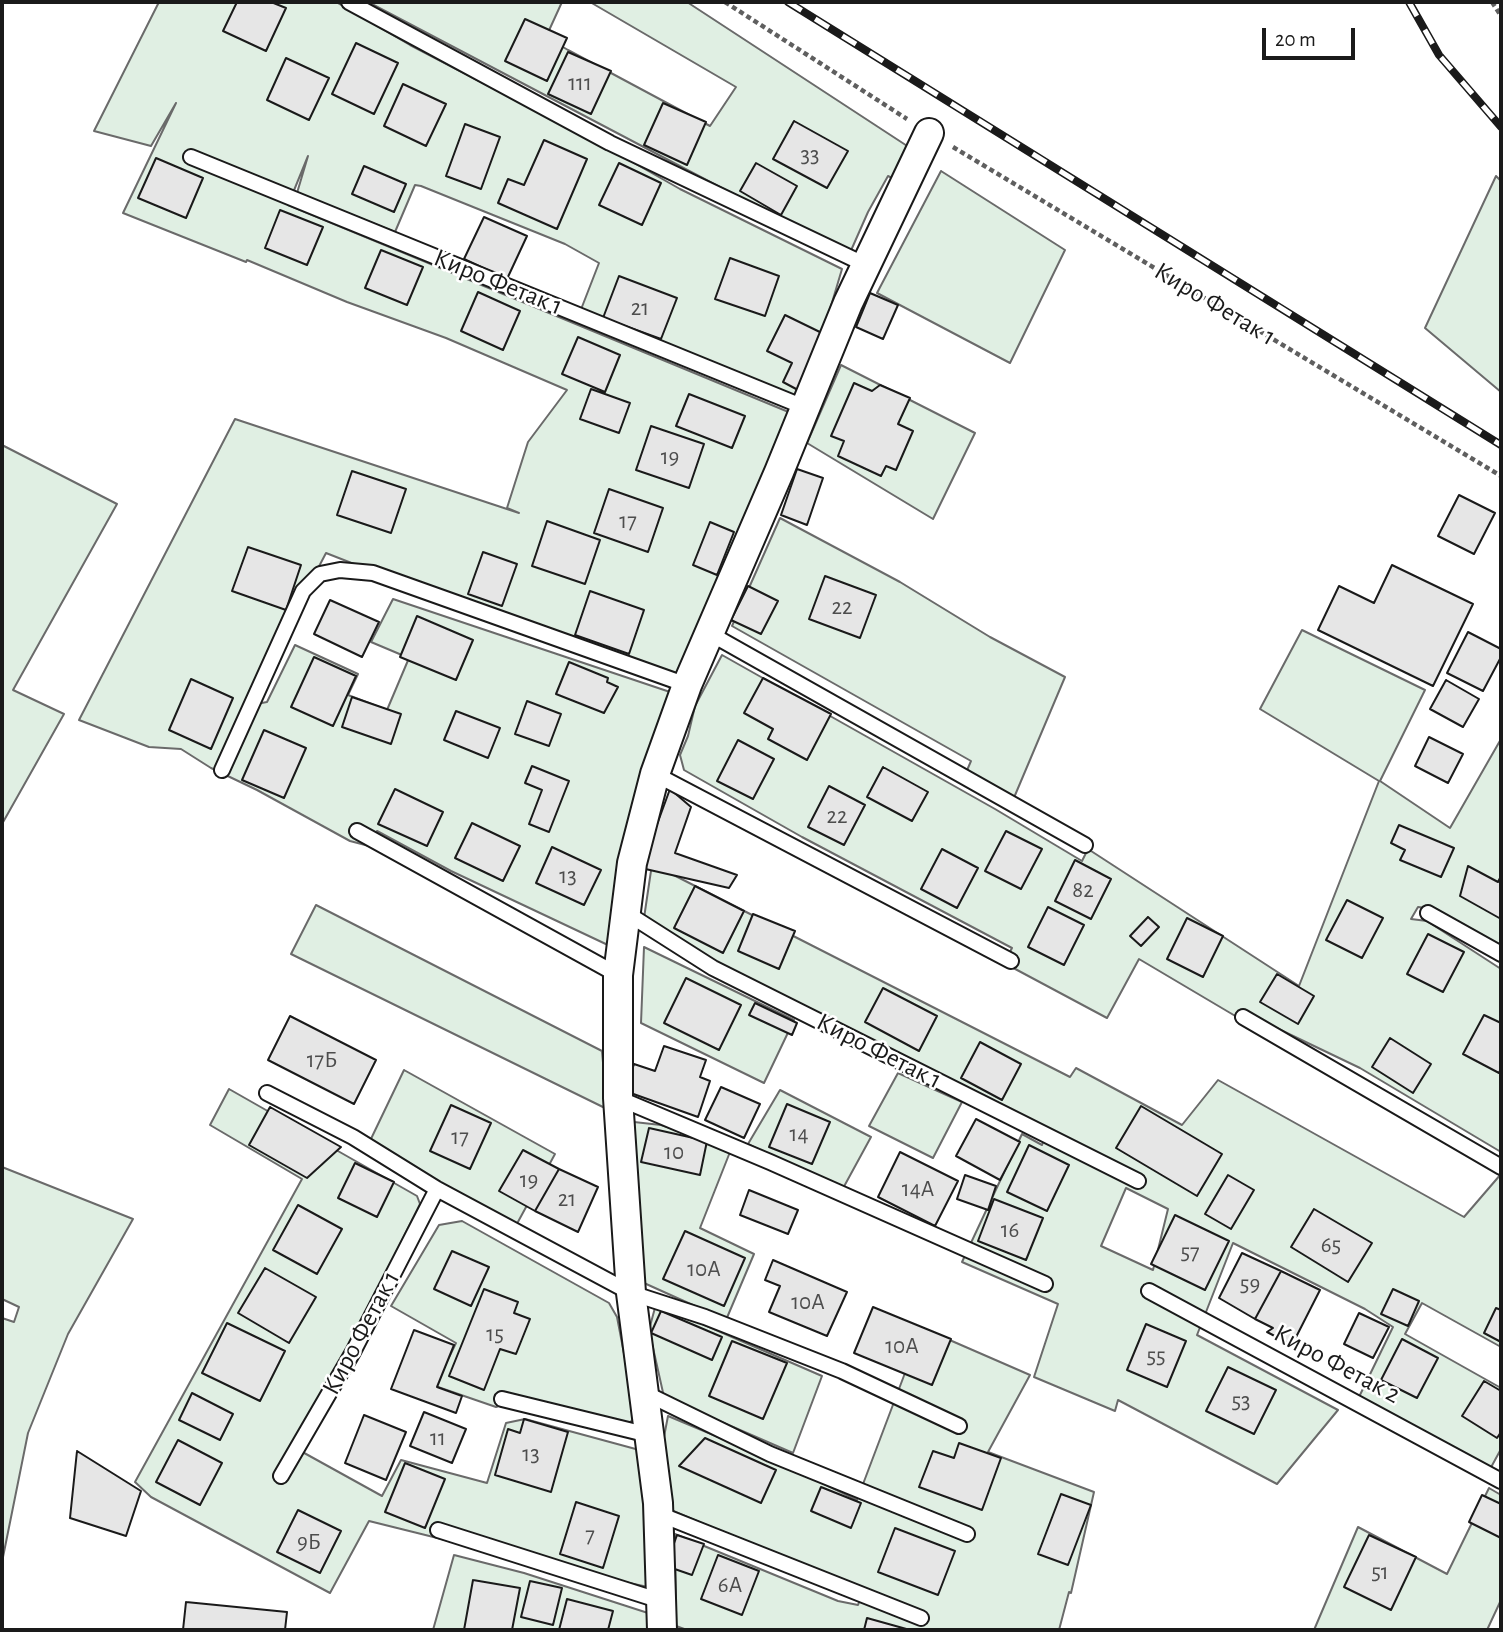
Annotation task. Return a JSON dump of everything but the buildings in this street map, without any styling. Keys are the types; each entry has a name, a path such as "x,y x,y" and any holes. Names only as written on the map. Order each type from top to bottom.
{"street":[{"path":"665,1621 659,1514 631,1293 618,1098 618,975 632,863 655,774 687,685 848,303 929,133"}],"lane":[{"path":"349,2 610,143 866,265"},
{"name":"Киро Фетак 1","path":"191,157 804,407"},
{"path":"222,770 303,591 320,574 340,570 373,573 687,685"},
{"path":"709,633 1086,845"},
{"path":"655,774 1011,961"},
{"path":"358,831 618,975"},
{"name":"Киро Фетак 1","path":"625,912 713,968 1138,1181"},
{"path":"1428,913 1501,954"},
{"path":"1244,1017 1501,1167"},
{"path":"267,1093 353,1137 437,1189 631,1293 705,1317 842,1371 959,1426"},
{"path":"618,1098 770,1161 1045,1284"},
{"name":"Киро Фетак 1","path":"281,1476 353,1352 437,1189"},
{"name":"Киро Фетак 2","path":"1149,1291 1501,1481"},
{"path":"643,1392 770,1454 967,1534"},
{"path":"502,1399 649,1435"},
{"path":"659,1514 920,1618"},
{"path":"438,1530 665,1621"}],"path":[{"name":"Киро Фетак 1","path":"725,2 929,133 1501,476"},
{"path":"1492,2 1501,16"}],"green space":[{"path":"159,2 336,2 410,45 606,147 680,189 842,269 817,353 800,393 787,402 580,312 599,263 565,244 421,186 415,185 395,232 297,193 308,156 288,205 791,413 683,679 400,582 326,553 246,706 267,702 295,645 358,674 348,695 387,710 409,658 371,642 393,599 676,694 610,946 451,871 377,831 369,846 350,841 211,768 181,749 149,747 79,720 235,419 519,513 507,508 528,442 567,390 446,338 347,302 247,260 246,262 123,213 176,103 151,146 94,131"},
{"path":"368,2 562,2 546,37 710,126 736,87 590,2 687,2 921,155 904,184 888,176 849,255"},
{"path":"941,171 1065,250 1010,363 877,293"},
{"path":"1496,176 1501,181 1501,392 1425,328"},
{"path":"841,365 975,433 933,519 807,443"},
{"path":"2,445 117,504 13,690 64,714 2,824"},
{"path":"780,518 900,582 990,637 1065,677 1013,800 965,775 971,761 732,626"},
{"path":"1302,630 1425,690 1380,781 1450,828 1501,739 1501,948 1436,909 1418,907 1411,919 1427,921 1501,969 1501,1152 1360,1068 1241,1011 1237,1017 1139,959 1107,1018 1004,963 1012,948 802,837 684,770 680,755 695,706 722,655 1082,861 1088,849 1299,986 1379,781 1260,709"},
{"path":"652,864 1070,1077 1076,1068 1182,1125 1218,1080 1464,1217 1501,1174 1501,1347 1422,1303 1405,1334 1501,1388 1501,1449 1489,1471 1358,1399 1393,1327 1365,1309 1233,1243 1197,1335 1338,1410 1277,1484 1118,1400 1115,1411 1034,1377 1058,1304 962,1262 1022,1134 1042,1145 1048,1129 662,938 644,918","holes":["1126,1188 1168,1209 1153,1270 1101,1246"]},
{"path":"316,905 602,1051 607,1109 291,954"},
{"path":"644,947 794,1020 764,1083 641,1023"},
{"path":"404,1070 555,1154 513,1231 369,1143"},
{"path":"898,1073 962,1102 933,1158 869,1126"},
{"path":"229,1089 417,1196 420,1204 297,1449 382,1496 401,1460 487,1483 506,1423 525,1419 643,1451 648,1587 554,1567 369,1521 330,1593 151,1497 135,1482 302,1179 210,1125"},
{"path":"780,1090 871,1137 841,1192 748,1144"},
{"path":"634,1122 661,1125 714,1142 730,1152 700,1228 754,1254 726,1320 644,1283"},
{"path":"2,1167 133,1219 68,1334 28,1433 2,1562 2,1318 14,1322 19,1307 2,1299"},
{"path":"462,1221 609,1303 617,1317 636,1416 625,1428 516,1401 496,1407 435,1386 456,1343 391,1306 439,1225"},
{"path":"656,1304 822,1376 793,1453 664,1397 649,1330"},
{"path":"922,1328 1030,1375 988,1452 1094,1492 1071,1593 1069,1592 1059,1630 687,1630 676,1626 675,1534 838,1601 858,1605 863,1592 671,1510 663,1442 668,1416 785,1465 857,1500"},
{"path":"1489,1488 1501,1495 1501,1600 1487,1630 1314,1630 1358,1527 1447,1574"},
{"path":"454,1555 524,1573 648,1613 649,1630 433,1630"}],"railway":[{"path":"788,2 1501,445"},
{"path":"1409,2 1439,55 1501,127"}]}
